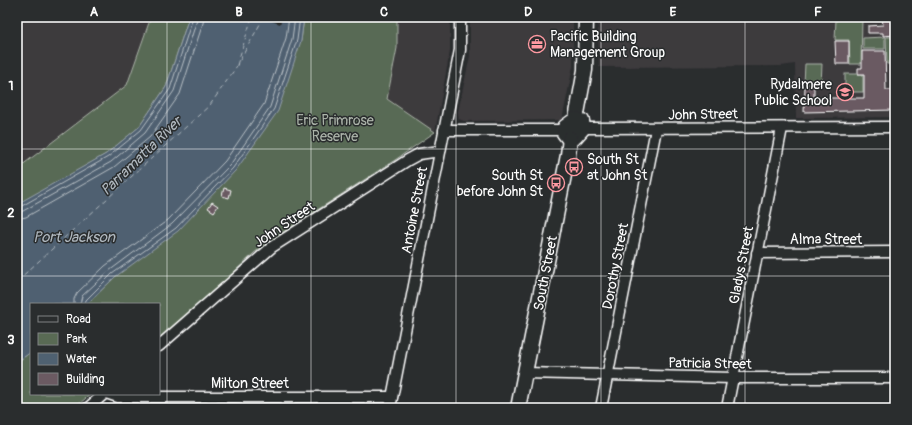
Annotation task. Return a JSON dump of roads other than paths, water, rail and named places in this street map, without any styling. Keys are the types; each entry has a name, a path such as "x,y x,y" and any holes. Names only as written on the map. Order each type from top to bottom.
{"street":[{"name":"Antoine Street","path":"390,408 460,50 460,17"},
{"path":"444,130 567,134 566,125 580,124 586,17"},
{"name":"John Street","path":"580,124 656,129 895,127"},
{"name":"Gladys Street","path":"727,408 782,128"},
{"name":"Dorothy Street","path":"601,408 656,129"},
{"name":"South Street","path":"518,408 568,155 567,134"},
{"name":"John Street","path":"160,345 257,258 278,242 408,160 419,154 440,151"},
{"name":"Alma Street","path":"757,253 895,252"},
{"name":"Patricia Street","path":"525,373 733,378 895,378"},
{"path":"88,408 103,395"},
{"name":"Milton Street","path":"112,395 118,397 392,397"}],"water":[{"name":"Port Jackson","path":"189,17 304,17 301,41 278,111 236,170 178,231 115,277 88,303 30,303 30,353 17,362 17,204 106,154 139,127 166,87"}],"place":[{"name":"Pacific Building Management Group","path":"537,44"},
{"name":"Rydalmere Public School","path":"845,92"},
{"name":"South St at John St","path":"574,167"},
{"name":"South St before John St","path":"556,183"}],"park label":[{"name":"Eric Primrose Reserve","path":"335,128"}],"water label":[{"name":"Parramatta River","path":"141,156"}]}
